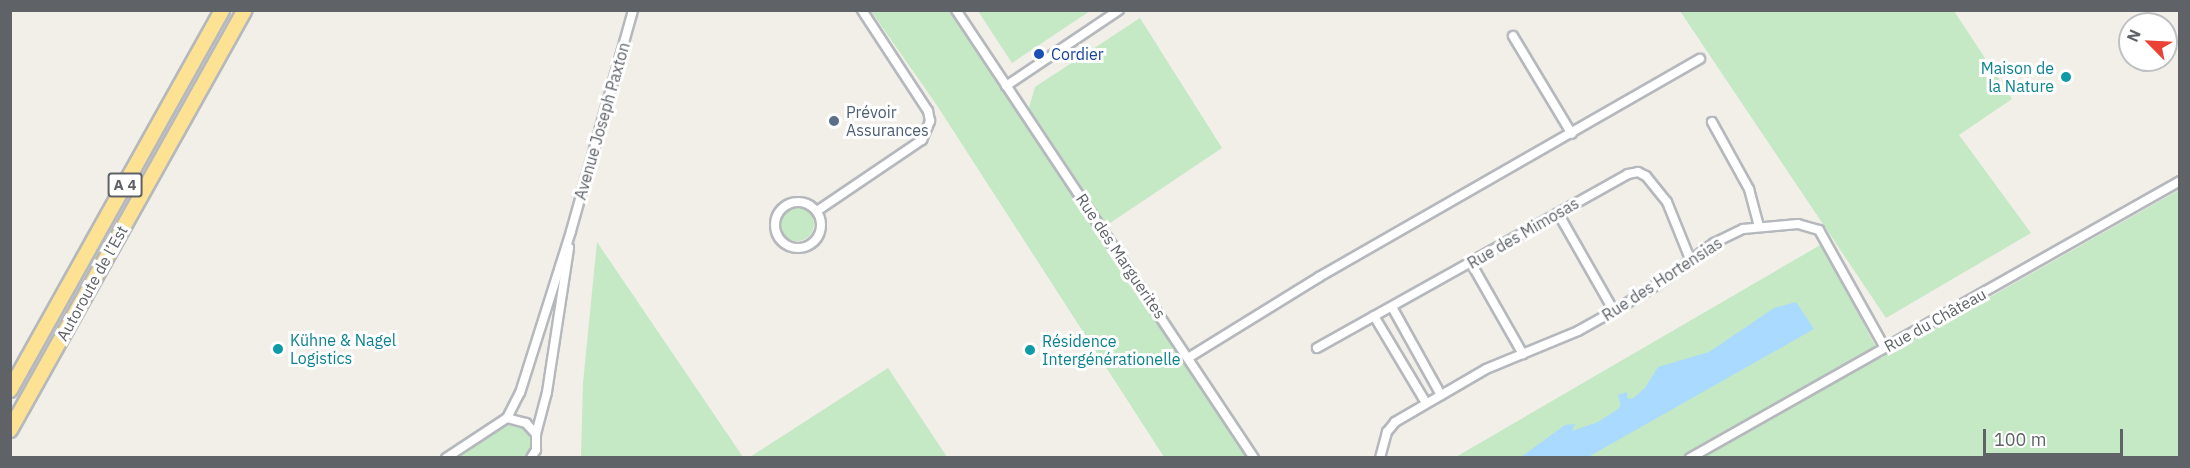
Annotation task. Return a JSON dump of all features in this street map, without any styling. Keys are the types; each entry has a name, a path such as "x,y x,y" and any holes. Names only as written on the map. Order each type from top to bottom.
{"highway":[{"name":"Autoroute de l’Est","path":"10,390 222,10"},
{"name":"Autoroute de l’Est","path":"10,430 245,10"},
{"path":"10,374 28,358"}],"street":[{"name":"Avenue Joseph Paxton","path":"446,458 507,418 520,393 571,231 633,10"},
{"path":"817,211 922,140 930,121 928,111 862,10"},
{"name":"Rue des Marguerites","path":"956,10 1254,458"},
{"path":"1006,86 1119,10"},
{"path":"1513,36 1572,134"},
{"path":"1188,358 1319,277 1700,59"},
{"path":"1712,122 1749,189 1759,226"},
{"name":"Rue des Mimosas","path":"1317,348 1628,174 1642,173 1667,202 1690,259"},
{"name":"Rue du Château","path":"1690,458 2180,181"},
{"path":"804,202 817,211 821,226 815,240 809,245 794,248 778,238 775,230 777,214 788,203 804,202"},
{"path":"1558,213 1614,311"},
{"name":"Rue des Hortensias","path":"1380,458 1387,432 1395,422 1486,369 1578,331 1664,280 1714,243 1743,229 1798,224 1819,230 1885,348"},
{"name":"Avenue Joseph Paxton","path":"531,458 536,450 536,434 547,392 571,231"},
{"path":"1471,263 1523,354"},
{"path":"1392,307 1441,395"},
{"path":"1374,316 1426,403"},
{"path":"507,418 526,423 536,434"}],"green space":[{"path":"871,11 951,11 1248,457 1164,457 936,104"},
{"path":"978,11 1090,11 1012,63"},
{"path":"1680,11 1954,11 2012,99 1959,135 2031,233 1886,318"},
{"path":"1140,18 1222,148 1107,225 1029,108 1035,87"},
{"path":"2179,190 2179,457 1454,458 1822,244 1882,359 1885,353 1960,314"},
{"path":"797,207 809,212 814,224 809,236 797,241 785,236 780,224 785,212"},
{"path":"597,242 743,457 581,457 583,383"},
{"path":"888,368 947,457 750,457"},
{"path":"522,425 530,433 532,446 526,457 454,458 500,426"}],"water":[{"path":"1796,302 1814,329 1588,457 1521,457 1565,425 1575,424 1572,431 1598,422 1618,409 1621,405 1618,395 1627,392 1627,398 1632,399 1645,388 1658,367 1709,352 1774,308"}],"place":[{"name":"Cordier","path":"1039,54"},
{"name":"Maison de la Nature","path":"2066,77"},
{"name":"Prévoir Assurances","path":"834,121"},
{"name":"Kühne & Nagel Logistics","path":"278,349"},
{"name":"Résidence Intergénérationelle","path":"1030,350"}]}
